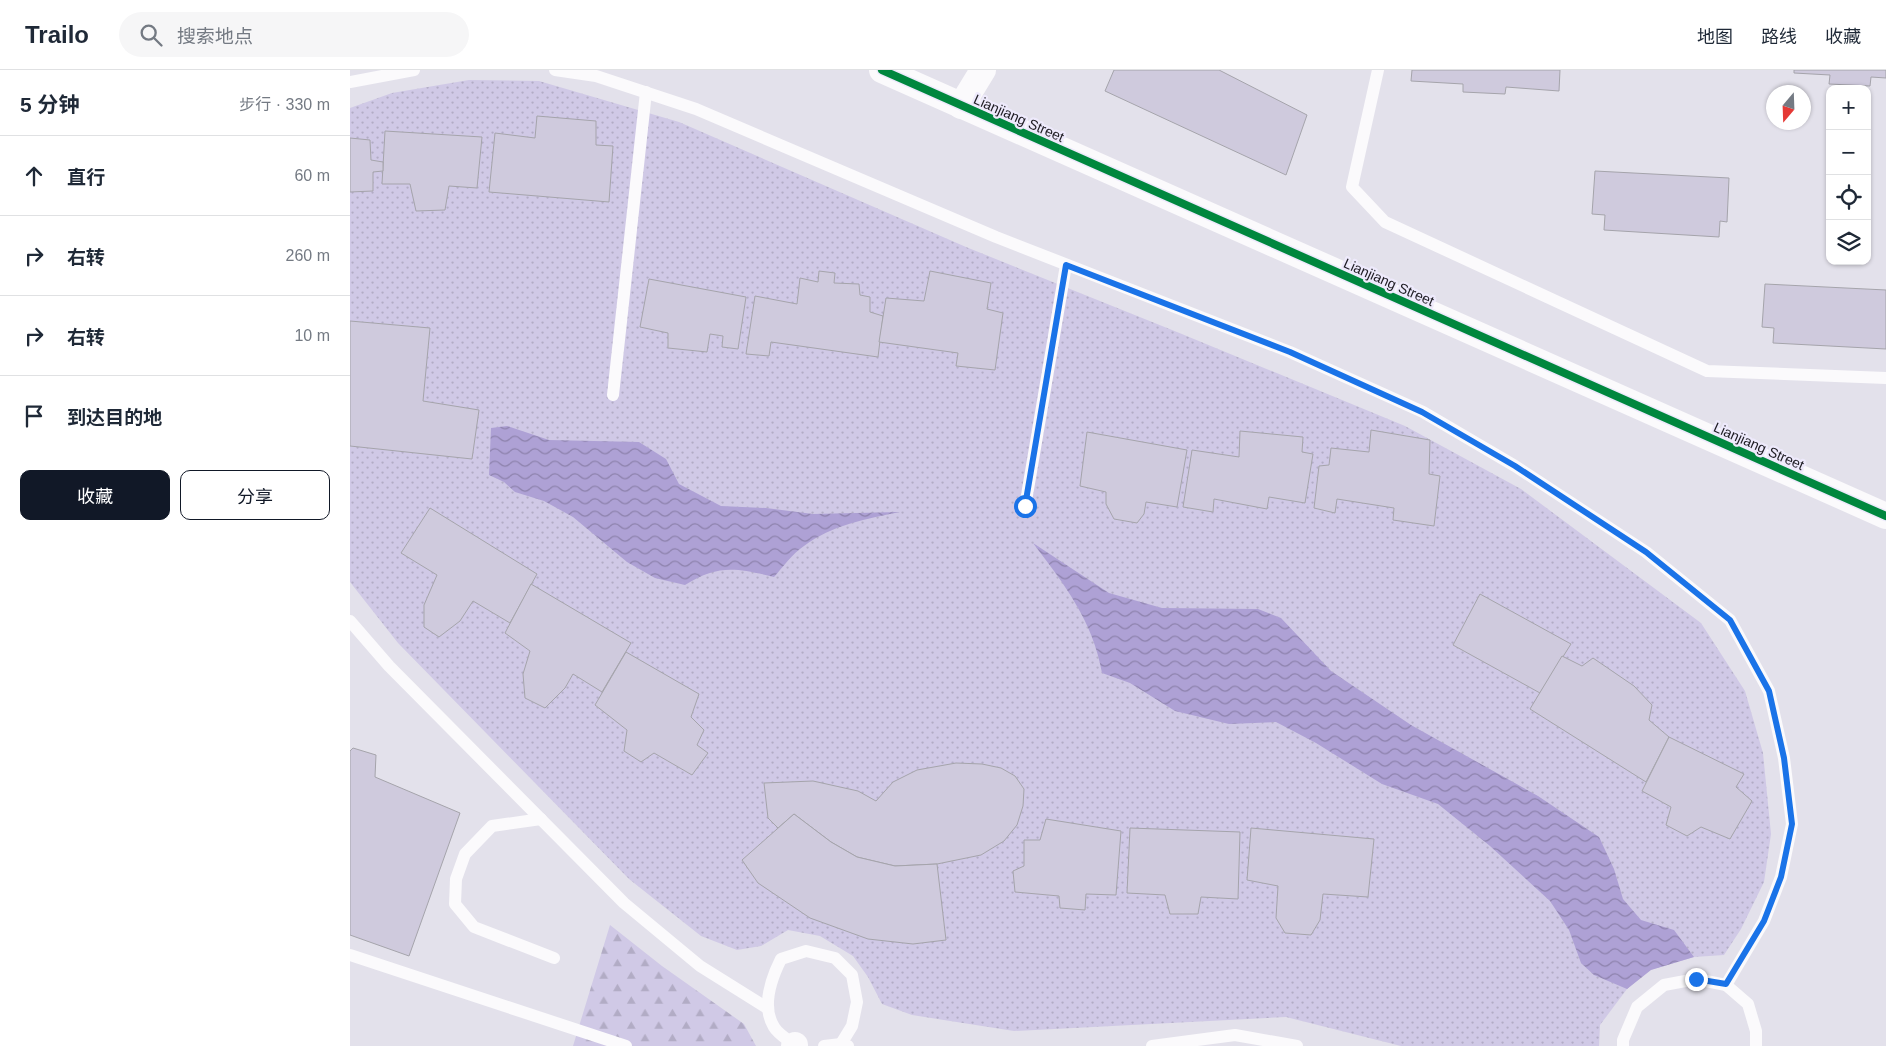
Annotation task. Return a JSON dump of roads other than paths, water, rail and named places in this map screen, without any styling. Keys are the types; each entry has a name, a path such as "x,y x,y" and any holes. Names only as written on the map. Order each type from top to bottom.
{"street":[{"name":"Lianjiang Street","path":"882,70 1886,516"},
{"path":"962,106 983,70"}],"lane":[{"path":"350,82 414,70"},
{"path":"555,70 596,76 696,109 986,233 1290,352 1422,412 1515,466 1646,552 1730,620 1769,691 1784,758 1792,824 1781,877 1764,921 1726,984"},
{"path":"1378,70 1352,187 1385,222 1707,371 1886,378"},
{"path":"613,395 646,92"},
{"path":"1025,506 1066,265"},
{"path":"350,622 389,666 624,904 700,966 767,1008"},
{"path":"541,819 492,826 465,854 456,879 455,904 474,927 554,958"},
{"path":"797,1046 774,1028 767,1008 772,978 781,959 806,951 835,958 852,975 857,1002 852,1026 845,1045 824,1046"},
{"path":"350,955 626,1046"},
{"path":"1623,1046 1623,1040 1637,1007 1664,986 1696,979 1726,984 1748,1004 1756,1031 1756,1046"},
{"path":"1152,1046 1235,1035 1298,1046"}],"water":[{"path":"507,426 549,440 639,442 666,459 679,484 721,506 766,508 813,514 900,512 850,524 826,533 800,549 774,577 738,570 728,570 708,574 685,585 655,578 627,562 573,517 544,501 515,492 504,482 489,475 491,428"},
{"path":"1033,543 1109,593 1162,608 1258,609 1281,618 1331,671 1411,725 1538,796 1599,837 1614,869 1623,899 1641,920 1674,930 1694,957 1651,970 1627,989 1594,975 1581,963 1569,930 1550,901 1490,846 1438,804 1382,784 1316,743 1276,722 1229,724 1175,711 1130,683 1102,673 1092,637 1076,604 1056,573"}]}
